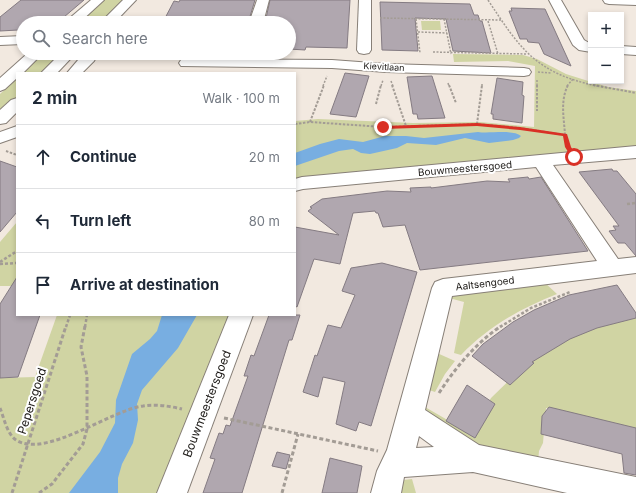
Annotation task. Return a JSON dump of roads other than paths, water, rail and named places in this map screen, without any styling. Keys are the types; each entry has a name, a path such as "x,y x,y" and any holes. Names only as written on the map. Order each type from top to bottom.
{"street":[{"path":"79,16 98,0"},
{"path":"114,16 130,0"},
{"path":"258,16 263,0"},
{"path":"364,50 366,0"},
{"path":"555,0 578,42 584,47 588,48"},
{"path":"609,0 636,1"},
{"path":"0,41 16,40"},
{"path":"624,50 636,51"},
{"path":"0,86 28,60"},
{"path":"49,72 62,60"},
{"path":"75,72 87,60"},
{"name":"Kievitlaan","path":"186,63 221,60"},
{"name":"Kievitlaan","path":"274,60 386,68 524,72"},
{"path":"0,119 16,104"},
{"path":"2,144 16,131"},
{"name":"Bouwmeestersgoed","path":"296,185 540,160 636,152"},
{"path":"540,160 613,268"},
{"name":"Aaltsengoed","path":"386,493 391,471 399,458 443,288 636,265"},
{"name":"Bouwmeestersgoed","path":"172,493 204,414 241,316"},
{"path":"410,418 427,425 473,458"},
{"path":"399,458 407,463 473,458 636,492"}],"water":[{"path":"478,132 507,132 521,136 513,140 489,143 465,138 436,145 407,143 397,148 370,154 361,153 353,149 339,151 296,166 296,153 339,139 363,142 385,136 424,138"},
{"path":"162,316 196,316 178,348 142,390 137,404 138,420 133,443 122,464 118,478 118,493 69,493 100,452 115,423 116,400 132,354 157,331"}]}
